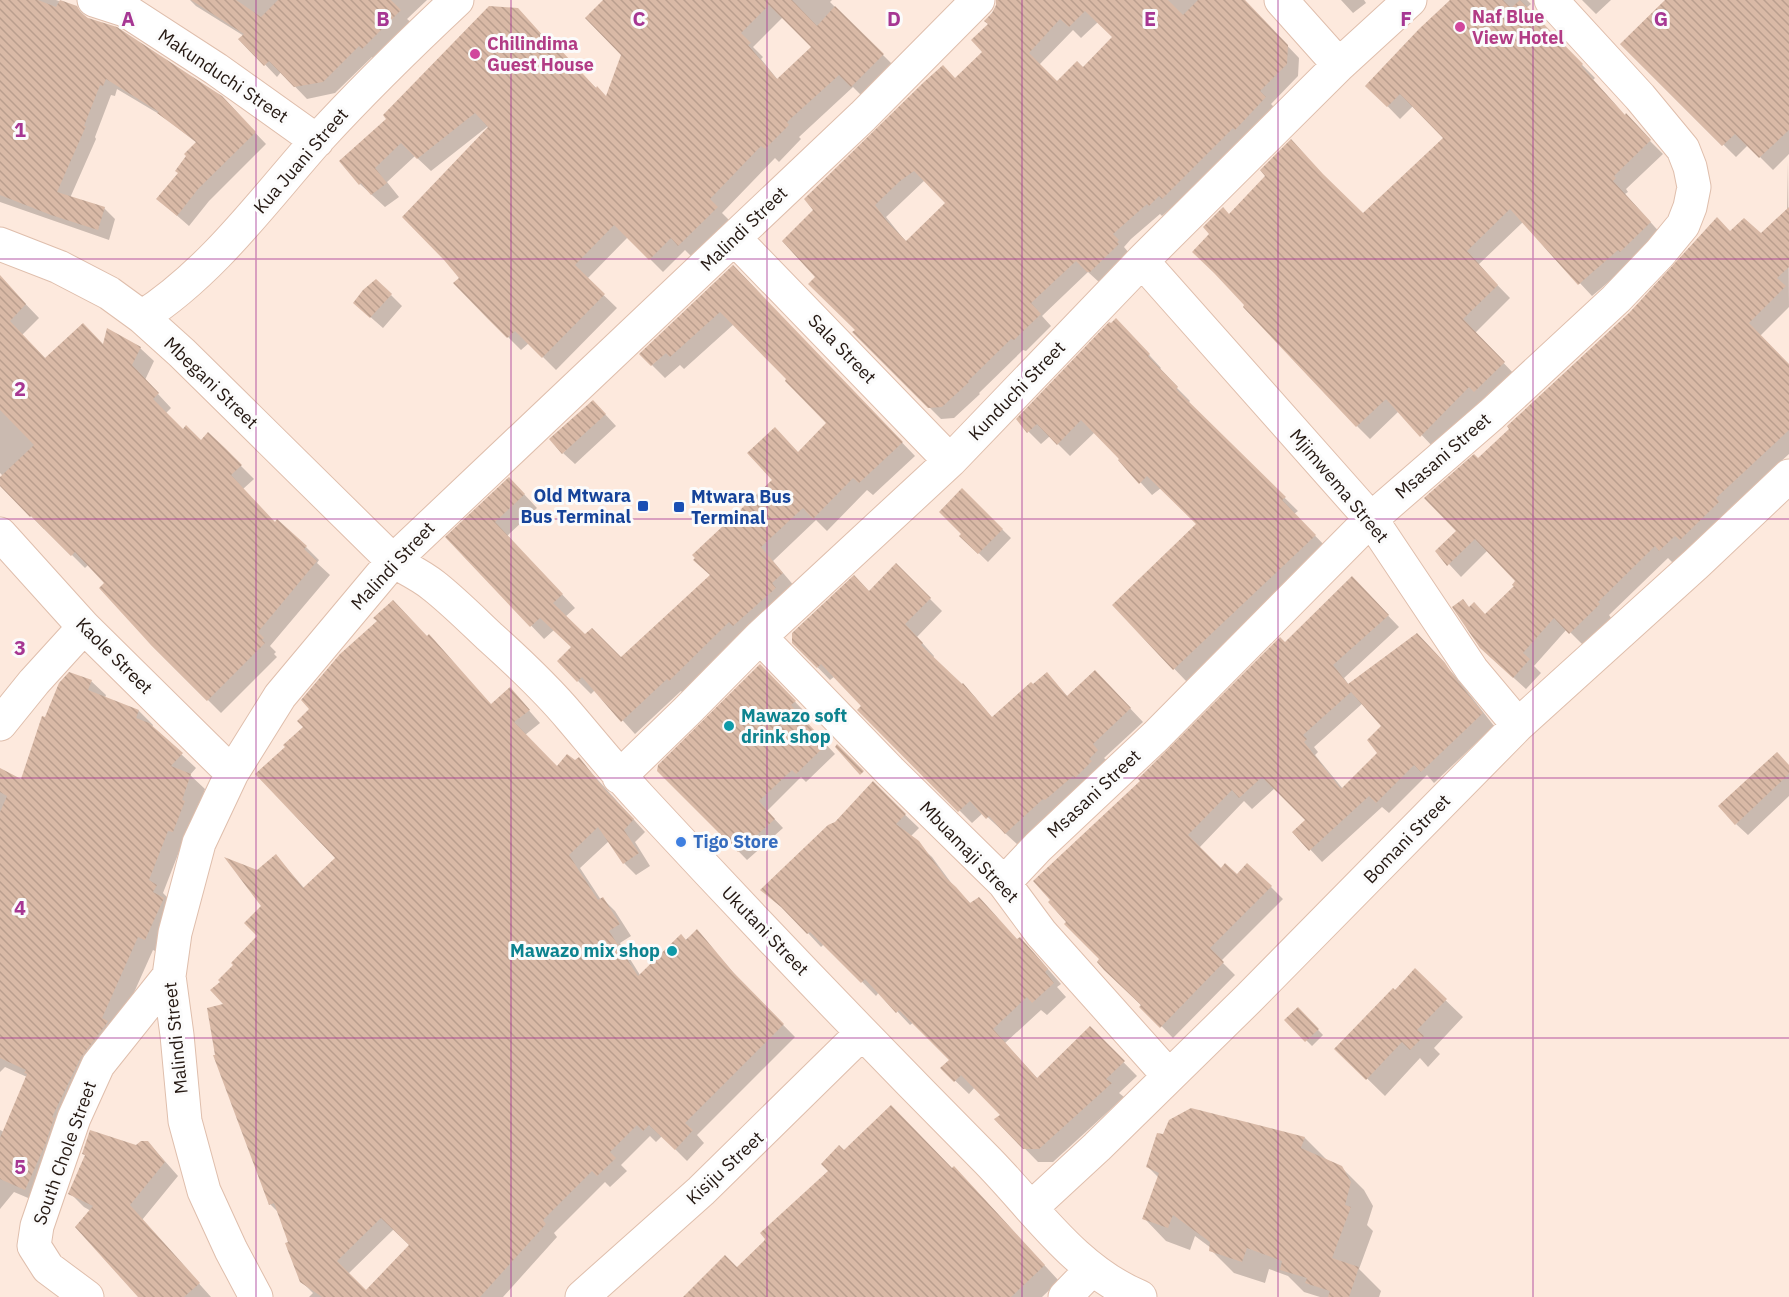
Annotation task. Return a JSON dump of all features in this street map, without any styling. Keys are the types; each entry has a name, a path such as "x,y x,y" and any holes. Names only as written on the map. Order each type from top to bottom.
{"street":[{"name":"Kua Juani Street","path":"142,317 163,303 190,279 263,205 317,141 386,67 457,0"},
{"name":"Malindi Street","path":"256,1297 204,1191 188,1131 169,976 175,933 199,843 232,773 280,696 393,561 863,116 978,0"},
{"path":"1281,0 1339,65"},
{"name":"Kunduchi Street","path":"619,777 760,637 950,461 1142,261 1339,65 1410,0"},
{"name":"Msasani Street","path":"1004,883 1046,839 1156,736 1371,519 1492,414 1616,299 1683,225 1694,187 1683,149 1640,97 1551,0"},
{"name":"Makunduchi Street","path":"117,3 216,69 317,141"},
{"name":"Sala Street","path":"734,238 950,461"},
{"name":"Mbegani Street","path":"0,244 79,277 109,293 142,317 182,353 393,561"},
{"name":"Mjimwema Street","path":"1142,261 1371,519 1472,670 1518,725"},
{"name":"Bomani Street","path":"1031,1208 1097,1147 1249,998 1518,725 1697,563 1789,476"},
{"name":"Kaole Street","path":"0,534 84,627 232,773"},
{"name":"Ukutani Street","path":"393,561 433,585 530,672 570,716 619,777 862,1033 986,1158 1056,1236 1092,1269 1125,1291 1140,1297"},
{"path":"0,724 84,627"},
{"name":"Mbuamaji Street","path":"760,637 890,771 1004,883 1041,933 1168,1075"},
{"name":"South Chole Street","path":"87,1297 48,1268 34,1246 37,1226 74,1118 98,1065 169,976"},
{"name":"Kisiju Street","path":"582,1297 709,1184 862,1033"},
{"path":"1065,1297 1092,1269"}],"building":[{"path":"0,0 38,0 56,7 60,0 77,6 88,18 117,27 222,96 256,132 198,189 177,216 156,199 178,173 175,171 186,156 184,154 196,142 157,113 159,112 106,79 103,86 100,85 84,126 86,126 57,192 105,207 98,230 0,195"},
{"path":"191,0 236,0 261,17 278,0 391,0 401,10 362,49 359,46 323,82 294,87 269,61 264,66 238,39 244,34"},
{"path":"603,0 792,0 817,26 835,6 884,54 851,87 839,75 787,122 789,125 765,149 761,146 710,199 718,207 678,246 671,238 649,260 614,225 575,265 605,294 542,358 515,331 507,338 487,318 453,283 459,278 444,260 402,217 488,127 475,113 417,159 401,143 375,168 387,183 371,195 361,183 359,185 339,161 386,119 383,115 489,6 518,8 555,49 558,47 606,96 621,55 585,18","holes":["769,5 811,47 777,79 748,45 751,43 741,33"]},
{"path":"996,0 1168,0 1183,15 1198,0 1245,0 1288,45 1287,64 1260,91 1266,97 1235,130 1233,128 1162,199 1159,196 1149,206 1147,204 1113,234 1119,240 1117,242 1119,244 1090,272 1087,272 1076,261 1031,303 1041,314 1014,340 1011,339 942,407 928,408 808,284 815,277 782,241 813,210 804,199 924,82 943,65 955,78 982,52 971,40 988,24 984,21 996,5","holes":["1085,11 1112,37 1083,67 1077,61 1057,81 1029,53 1060,19 1069,27","914,171 945,203 906,241 875,205"]},
{"path":"1450,0 1503,0 1511,8 1520,0 1583,64 1581,66 1651,140 1614,176 1616,178 1613,181 1651,222 1620,252 1618,250 1578,285 1510,209 1467,251 1498,285 1463,319 1505,362 1474,392 1469,387 1420,437 1386,399 1356,427 1192,252 1209,234 1203,227 1223,207 1229,214 1265,176 1260,170 1291,139 1363,213 1443,138 1400,94 1387,107 1365,86"},
{"path":"1665,0 1789,0 1789,130 1759,158 1735,134 1722,146 1620,44"},
{"path":"1789,207 1789,267 1777,278 1786,286 1749,323 1789,364 1789,430 1716,498 1719,502 1680,540 1675,536 1659,551 1655,546 1569,634 1554,618 1523,653 1530,659 1513,678 1480,648 1452,607 1463,599 1469,607 1474,602 1485,614 1514,586 1512,585 1515,581 1475,539 1447,566 1435,551 1456,531 1424,498 1474,454 1478,458 1509,429 1507,426 1630,312 1717,217 1730,231 1744,218 1761,233"},
{"path":"733,265 903,442 859,483 853,478 813,519 803,508 761,547 783,573 772,583 776,588 733,626 729,622 669,681 667,679 621,722 582,677 577,682 557,661 571,647 540,618 530,627 445,537 509,477 525,494 495,522 563,594 553,603 585,634 592,628 621,657 710,575 693,560 695,558 692,555 772,480 747,453 775,427 798,452 826,423 720,312 670,357 666,353 651,366 639,354"},
{"path":"0,275 26,304 10,321 45,358 83,323 103,344 107,328 141,347 132,365 159,393 153,399 183,429 186,425 201,440 208,432 225,448 242,465 231,475 275,522 277,519 307,546 304,549 317,561 258,632 264,638 262,640 265,643 207,701 99,588 104,583 75,552 71,556 0,486 0,477 34,445 0,410"},
{"path":"376,279 392,294 370,318 353,303"},
{"path":"1116,318 1178,387 1176,389 1286,497 1282,500 1316,535 1173,670 1112,605 1196,524 1147,476 1139,484 1119,459 1081,420 1057,445 1037,424 1027,433 1016,419 1109,322 1111,323"},
{"path":"593,400 606,414 562,454 549,439"},
{"path":"962,488 1003,529 978,554 939,512"},
{"path":"896,563 931,598 905,624 923,643 921,645 963,683 992,717 1031,682 1033,684 1047,672 1067,696 1095,670 1131,708 1093,744 1098,750 1089,759 1092,761 1075,778 1073,776 1045,800 1043,799 1005,834 989,816 986,819 970,801 958,812 857,710 861,706 821,664 817,668 792,643 792,633 854,575 869,591"},
{"path":"1352,576 1389,615 1333,665 1348,684 1417,633 1445,663 1483,713 1421,772 1414,765 1376,803 1369,796 1309,851 1292,832 1305,820 1262,777 1239,798 1232,790 1188,835 1221,868 1225,863 1237,874 1247,863 1272,886 1210,948 1224,962 1160,1028 1139,1007 1141,1005 1104,970 1097,962 1099,959 1064,924 1066,922 1033,881 1140,781 1138,779 1280,637 1285,642","holes":["1351,692 1381,726 1367,740 1377,753 1341,789 1304,742 1307,739 1303,735"]},
{"path":"393,600 427,636 429,634 491,704 510,687 530,710 514,722 557,766 567,754 575,760 579,757 605,790 634,819 624,830 639,853 623,864 598,827 569,855 598,900 603,897 620,924 609,931 638,976 681,934 686,940 697,929 733,972 784,1024 685,1123 693,1130 675,1150 649,1125 643,1131 637,1125 610,1152 616,1158 597,1176 592,1171 543,1220 546,1224 480,1297 322,1297 300,1282 285,1243 288,1242 274,1203 269,1205 213,1055 215,1055 207,1008 223,1004 210,990 220,982 218,980 233,965 231,963 257,936 244,923 261,906 224,857 257,870 276,854 303,888 335,858 255,774 303,727 297,721 309,709 301,700 340,654 377,621 373,618","holes":["381,1218 409,1245 366,1290 337,1261"]},
{"path":"760,664 796,701 791,705 827,744 796,774 792,770 759,801 775,819 738,852 657,771 658,765"},
{"path":"69,672 92,680 88,690 139,710 136,718 149,723 183,753 171,766 191,774 182,800 185,801 173,832 168,831 149,880 157,885 153,892 164,898 145,940 138,937 102,1018 108,1021 81,1057 52,1117 54,1118 45,1145 25,1190 0,1179 0,1138 27,1074 24,1073 26,1070 0,1058 0,812 7,796 0,792 0,768 21,779 42,716 45,717 59,683"},
{"path":"837,744 864,771 860,775 835,747"},
{"path":"1777,752 1789,765 1789,774 1735,825 1718,806"},
{"path":"873,781 906,814 896,824 919,841 946,878 970,903 979,897 1017,939 1020,937 1048,969 1045,972 1054,983 1032,1003 1027,997 993,1029 1037,1078 1090,1026 1125,1061 1106,1079 1112,1083 1039,1149 1023,1149 994,1119 1000,1115 961,1075 954,1082 940,1068 949,1060 899,1010 896,1013 865,979 861,983 810,932 807,934 781,907 760,890 828,825 835,822"},
{"path":"1415,968 1447,999 1417,1030 1424,1036 1410,1050 1402,1042 1366,1080 1334,1049"},
{"path":"1298,1007 1319,1029 1305,1042 1284,1020"},
{"path":"891,1105 952,1168 954,1166 1045,1265 1011,1297 683,1297 725,1255 737,1267 764,1241 760,1233 828,1171 821,1164 839,1145 844,1150"},
{"path":"1191,1108 1305,1137 1301,1148 1342,1166 1351,1182 1345,1205 1351,1207 1332,1258 1359,1267 1349,1297 1328,1297 1330,1291 1305,1283 1307,1278 1280,1270 1282,1261 1247,1248 1242,1262 1209,1251 1210,1242 1173,1215 1168,1228 1142,1219 1159,1173 1146,1167 1157,1133 1163,1134 1169,1120"},
{"path":"90,1130 136,1145 141,1141 148,1141 165,1162 130,1205 200,1283 184,1297 138,1297 75,1227 93,1206 68,1194 85,1155 82,1154"}],"place":[{"name":"Naf Blue View Hotel","path":"1460,27"},
{"name":"Chilindima Guest House","path":"475,54"},
{"name":"Old Mtwara Bus Terminal","path":"643,506"},
{"name":"Mtwara Bus Terminal","path":"679,507"},
{"name":"Mawazo soft drink shop","path":"729,726"},
{"name":"Tigo Store","path":"681,842"},
{"name":"Mawazo mix shop","path":"672,951"}]}
